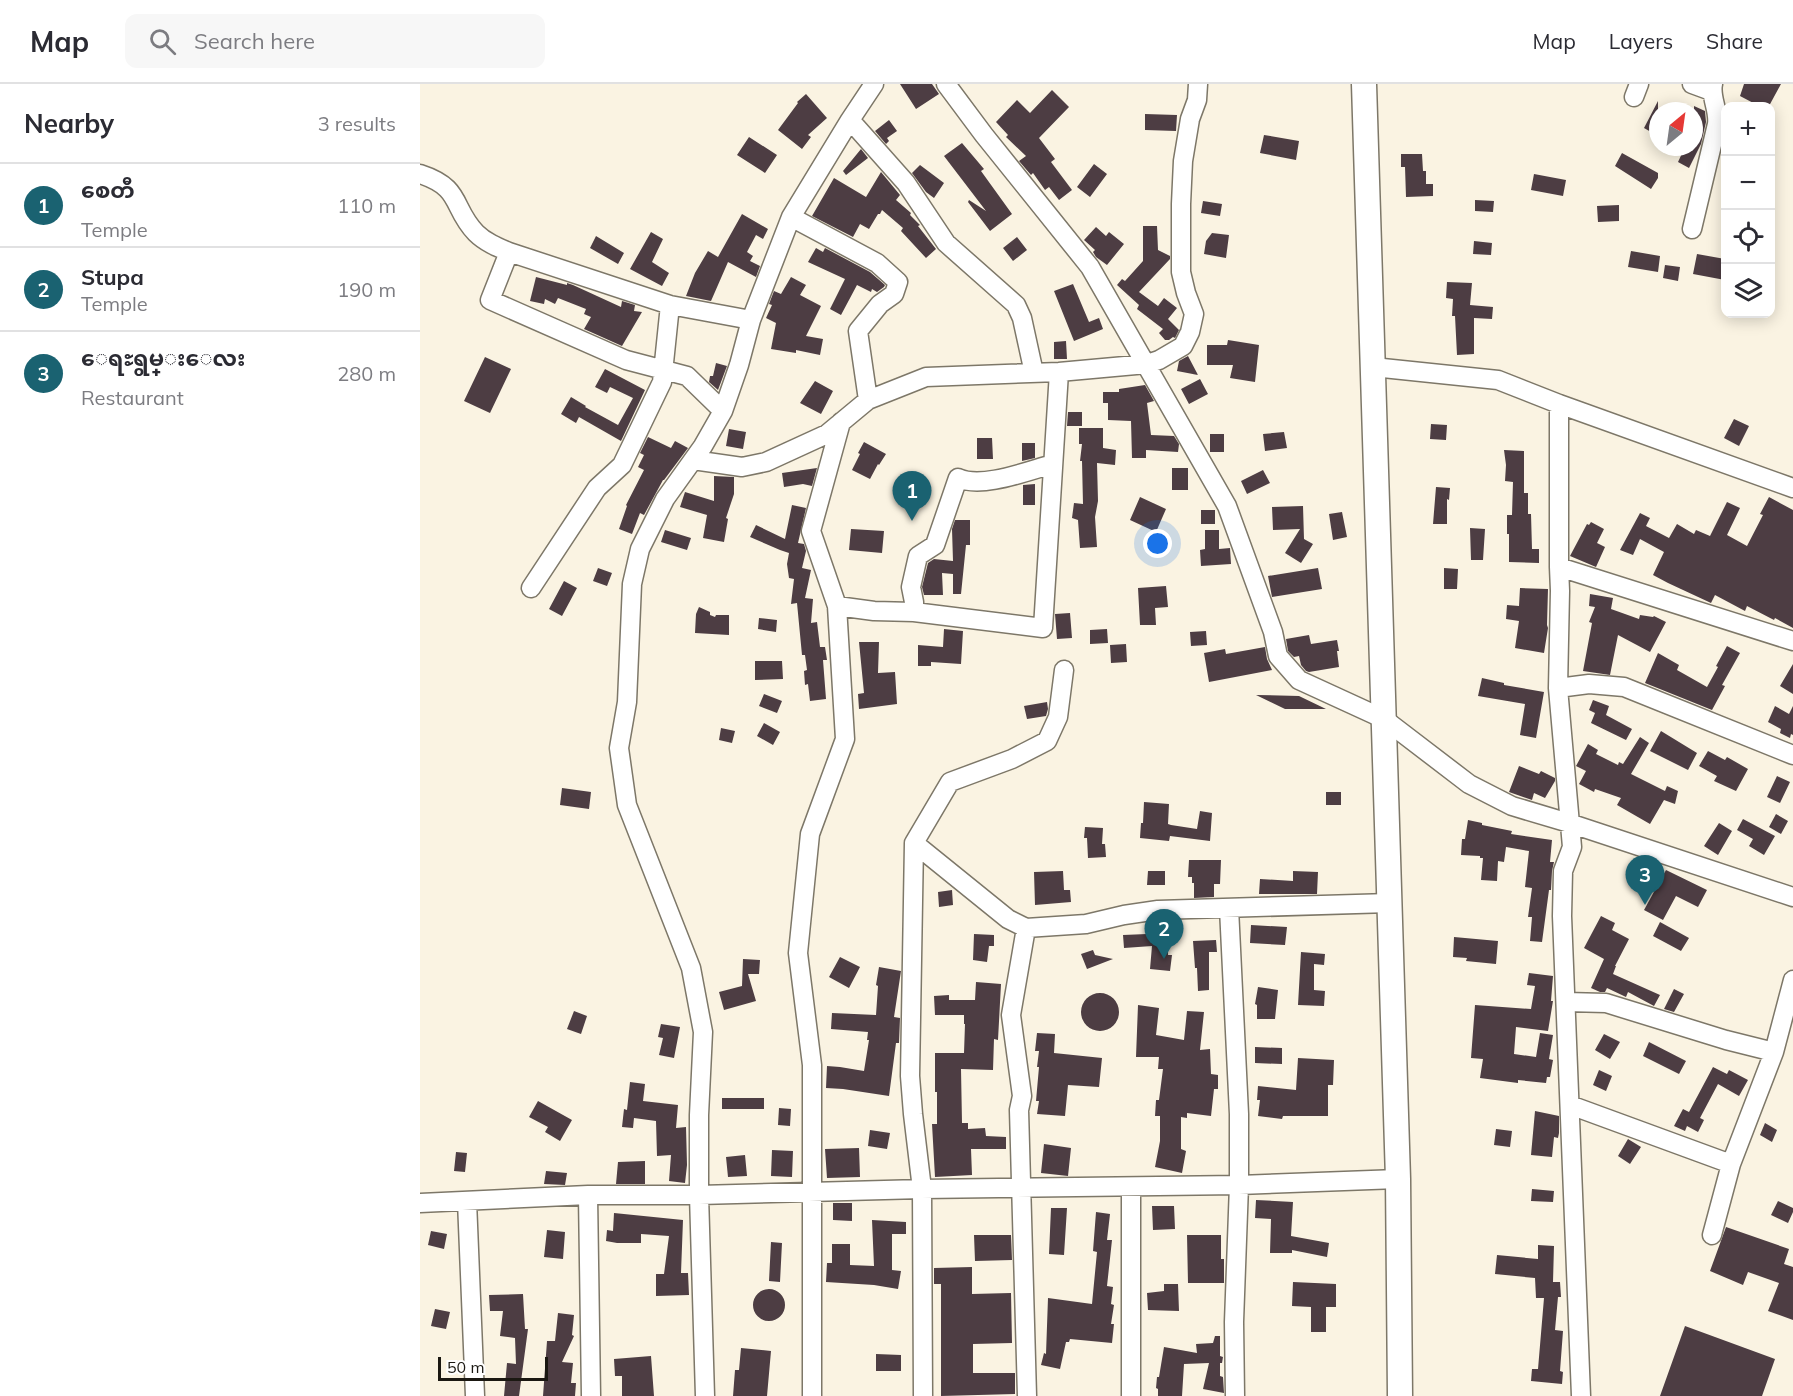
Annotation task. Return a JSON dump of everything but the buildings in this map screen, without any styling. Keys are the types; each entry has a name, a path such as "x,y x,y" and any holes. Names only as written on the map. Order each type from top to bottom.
{"main road":[{"path":"1364,84 1398,1179 1400,1396"}],"street":[{"path":"705,1396 699,1195 699,1115 703,1032 691,968 627,805 619,748 627,702 632,584 640,549 665,499 693,460 723,411 751,320 791,217 874,84"},
{"path":"946,84 1090,267 1227,506 1273,632 1278,656 1299,680 1384,719 1469,784 1512,806 1793,897"},
{"path":"693,460 742,467 766,462 826,434 868,400 926,377 1059,372 1147,364 1183,346 1190,332 1194,314 1181,272 1180,204 1183,161 1190,119 1197,100 1198,84"},
{"path":"1692,84 1712,88 1718,118 1692,229"},
{"path":"850,120 906,183 946,243 1016,305 1022,318 1034,373"},
{"path":"420,174 435,179 450,190 475,232 486,242 508,252 670,305 751,320"},
{"path":"791,217 877,263 898,282 894,294 880,304 858,332 868,400"},
{"path":"508,252 490,300 626,360 687,376 723,411"},
{"path":"531,588 597,488 622,465 662,382 670,305"},
{"path":"1373,367 1498,380 1793,488"},
{"path":"837,606 874,611 914,612 1043,628 1059,372"},
{"path":"1559,404 1558,688 1572,847 1563,871 1562,916 1581,1396"},
{"path":"812,1396 812,1065 798,953 810,834 845,739 837,606 811,531 841,422"},
{"path":"914,612 911,587 918,556 934,545 958,478 975,483 1053,464"},
{"path":"1559,567 1793,641"},
{"path":"923,1396 922,1189 910,1076 914,843 950,782 1012,759 1047,741 1058,717 1064,670"},
{"path":"1558,688 1589,684 1623,687 1793,755"},
{"path":"914,843 1008,919 1026,928 1086,924 1158,910 1390,903"},
{"path":"1229,908 1239,1114 1234,1322 1236,1396"},
{"path":"1026,928 1011,1015 1022,1096 1019,1110 1027,1396"},
{"path":"1712,1234 1731,1164 1774,1052 1793,980"},
{"path":"1566,1002 1606,1003 1726,1040 1774,1052"},
{"path":"1570,1105 1731,1164"},
{"path":"420,1203 588,1195 1239,1185 1398,1179"},
{"path":"1131,1187 1131,1396"},
{"path":"588,1195 591,1396"},
{"path":"466,1201 475,1396"}],"place":[{"name":"စေတီ","path":"912,521"},
{"name":"ေရႊရွမ္းေလး","path":"1645,905"},
{"name":"Stupa","path":"1164,959"}]}
